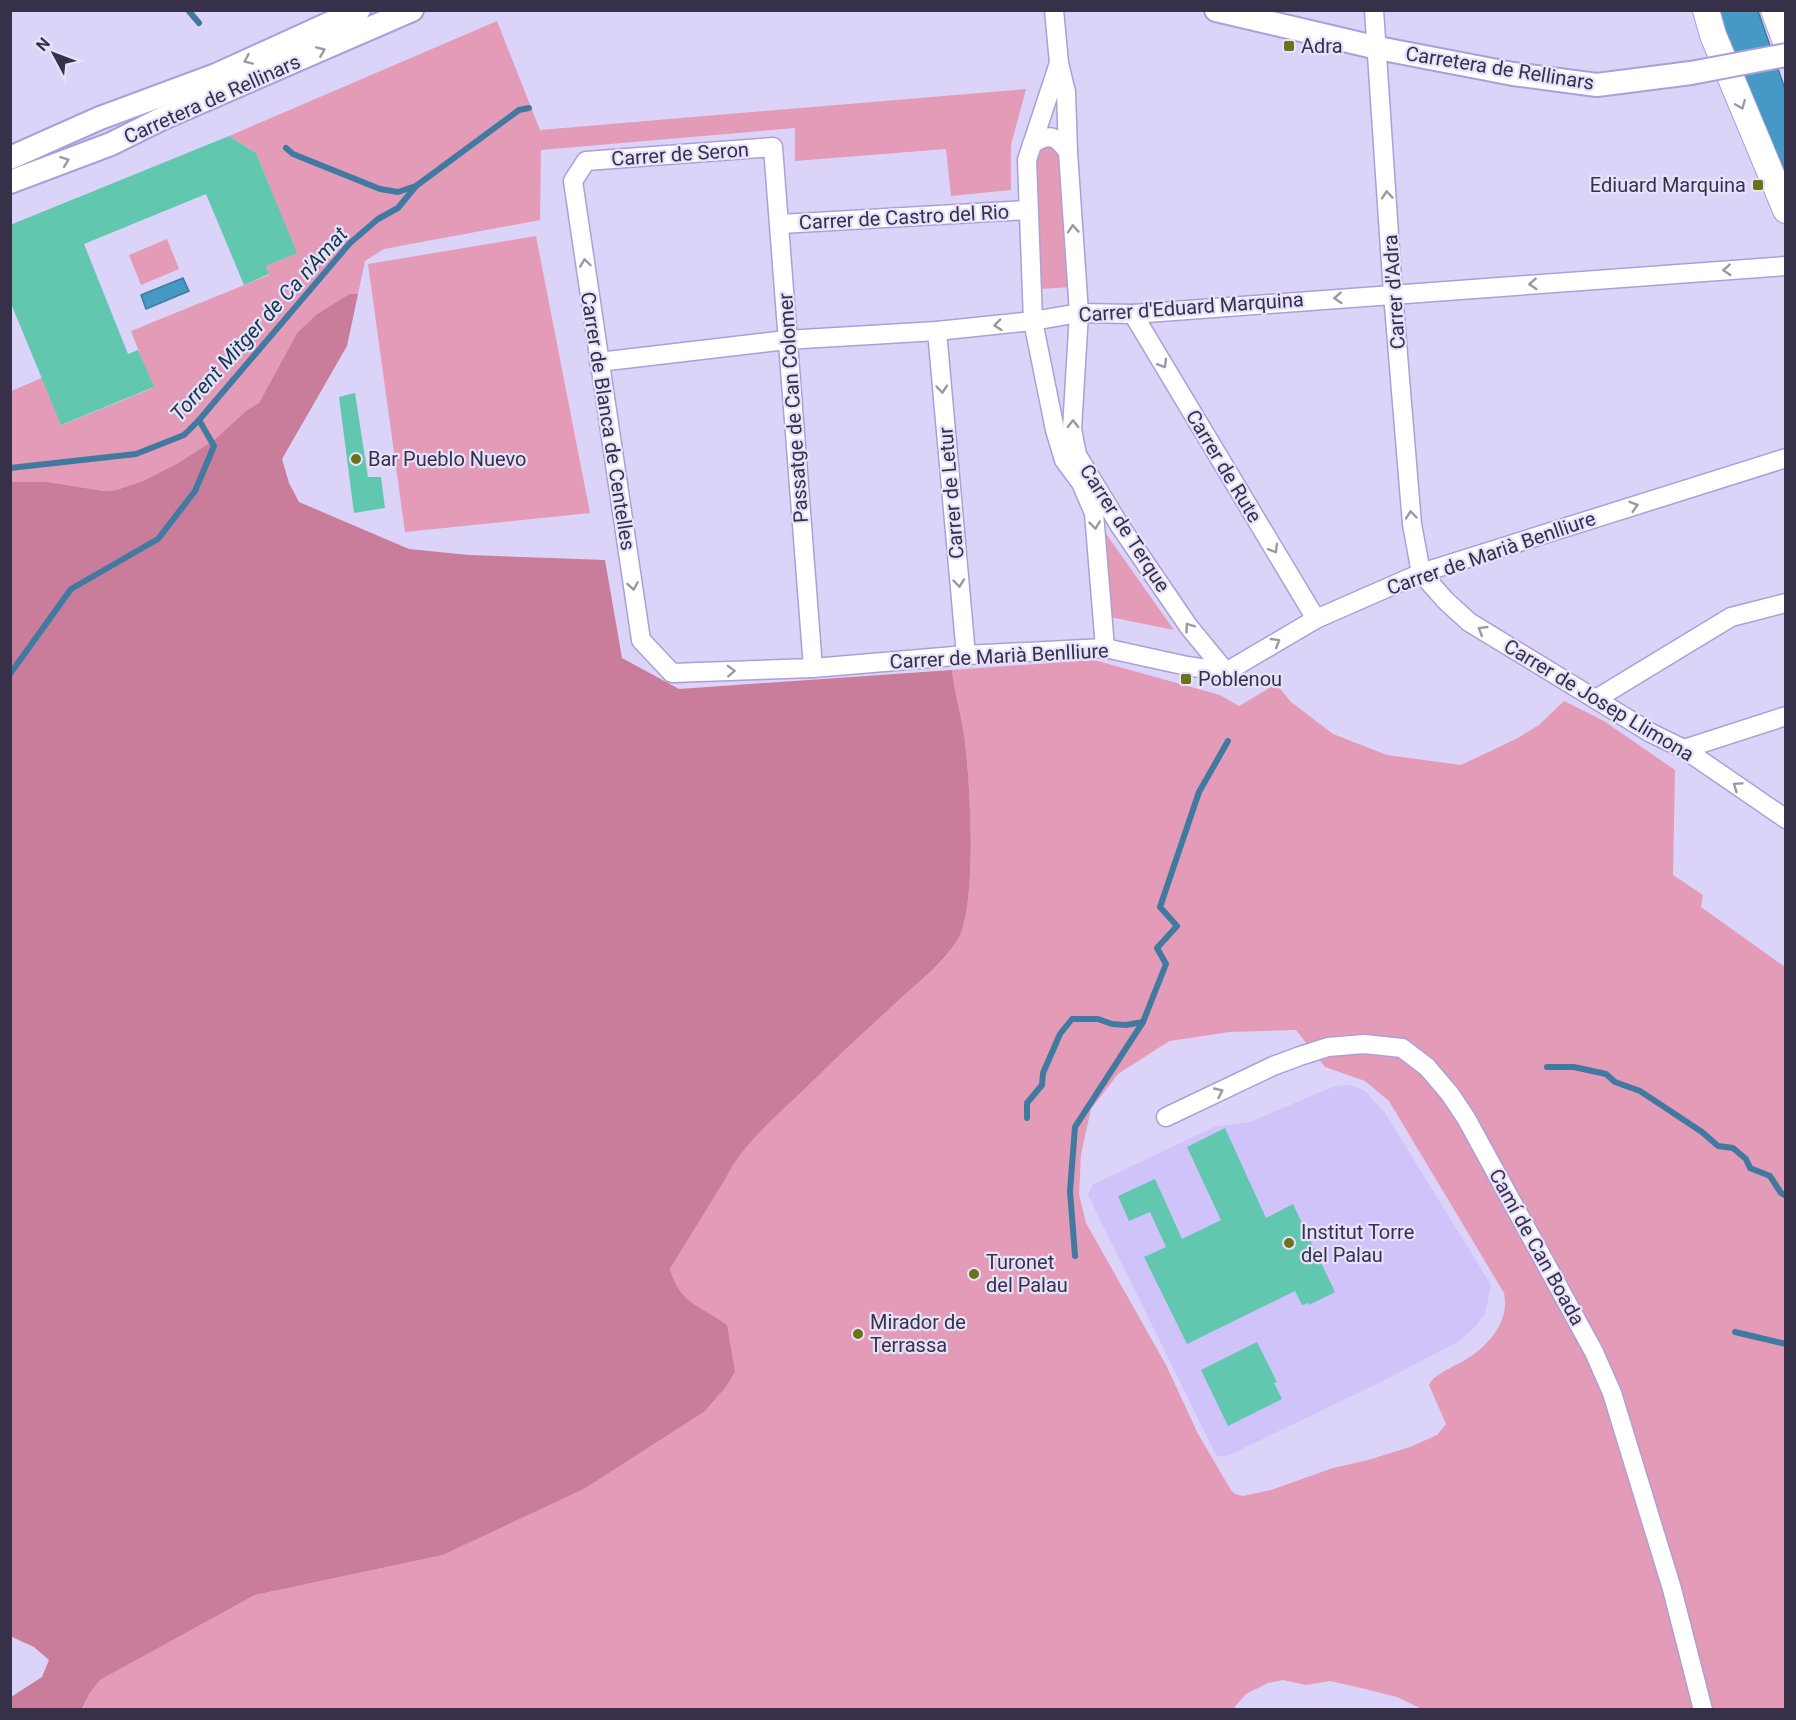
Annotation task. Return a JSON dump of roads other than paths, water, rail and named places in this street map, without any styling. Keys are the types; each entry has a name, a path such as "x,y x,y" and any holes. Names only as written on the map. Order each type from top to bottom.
{"main road":[{"path":"1706,10 1713,35 1785,210"},
{"path":"1774,10 1785,42"}],"street":[{"name":"Carretera de Rellinars","path":"10,158 100,118 216,75 359,10"},
{"name":"Carretera de Rellinars","path":"10,182 111,144 161,119 412,10"},
{"name":"Carrer de Terque","path":"1054,10 1059,63 1066,92 1079,314 1072,429 1077,455 1120,526 1189,627 1226,672"},
{"name":"Carrer d'Adra","path":"1374,10 1393,294 1412,524 1421,573"},
{"name":"Carretera de Rellinars","path":"1226,12 1378,48 1513,74 1597,86 1691,73 1785,55"},
{"name":"Carrer de Terque","path":"1059,63 1027,160 1033,321 1055,430 1064,460 1080,483 1094,513 1105,648"},
{"path":"1032,144 1042,137 1051,137 1061,142 1068,152"},
{"name":"Carrer de Seron","path":"586,161 773,147"},
{"name":"Passatge de Can Colomer","path":"773,147 780,224 786,340 813,668"},
{"name":"Carrer de Blanca de Centelles","path":"586,161 573,181 641,640 672,674"},
{"name":"Carrer de Castro del Rio","path":"780,224 1028,210"},
{"name":"Carrer d'Eduard Marquina","path":"599,362 786,340 936,331 1079,314 1133,314 1785,266"},
{"name":"Carrer de Rute","path":"1133,314 1316,619"},
{"name":"Carrer de Letur","path":"936,331 966,655"},
{"name":"Carrer de Marià Benlliure","path":"672,674 813,668 966,655 1105,648 1226,672 1316,619 1421,573 1785,458"},
{"name":"Carrer de Josep Llimona","path":"1421,573 1469,622 1651,733 1684,749 1785,819"},
{"path":"1596,699 1731,617 1785,603"},
{"path":"1684,749 1785,716"},
{"name":"Camí de Can Boada","path":"1166,1117 1273,1066 1328,1047 1364,1044 1402,1048 1427,1066 1466,1118 1594,1352 1612,1393 1689,1647 1703,1710"}],"water":[{"path":"1717,11 1758,11 1785,89 1785,183 1751,103"},
{"path":"183,278 189,291 146,309 141,295"}],"waterway":[{"path":"188,10 199,23"},
{"name":"Torrent Mitger de Ca n'Amat","path":"10,468 136,454 184,435 350,243 378,219 398,208 416,186 519,110 529,108"},
{"path":"286,148 293,154 380,189 398,192 416,186"},
{"path":"10,674 71,589 158,539 195,491 214,446 199,420"},
{"path":"1075,1256 1070,1191 1075,1127 1143,1022 1166,964 1157,948 1177,926 1160,907 1199,792 1228,741"},
{"path":"1027,1118 1027,1103 1042,1085 1043,1073 1060,1034 1072,1019 1098,1019 1112,1024 1126,1025 1143,1022"},
{"path":"1547,1067 1574,1067 1606,1074 1615,1082 1640,1091 1702,1132 1718,1146 1733,1148 1746,1159 1750,1168 1770,1176 1781,1193 1786,1196"},
{"path":"1735,1332 1786,1344"}],"place":[{"name":"Adra","path":"1289,46"},
{"name":"Ediuard Marquina","path":"1758,185"},
{"name":"Bar Pueblo Nuevo","path":"356,459"},
{"name":"Poblenou","path":"1186,679"},
{"name":"Institut Torre del Palau","path":"1289,1243"},
{"name":"Turonet del Palau","path":"974,1274"},
{"name":"Mirador de Terrassa","path":"858,1334"}]}
